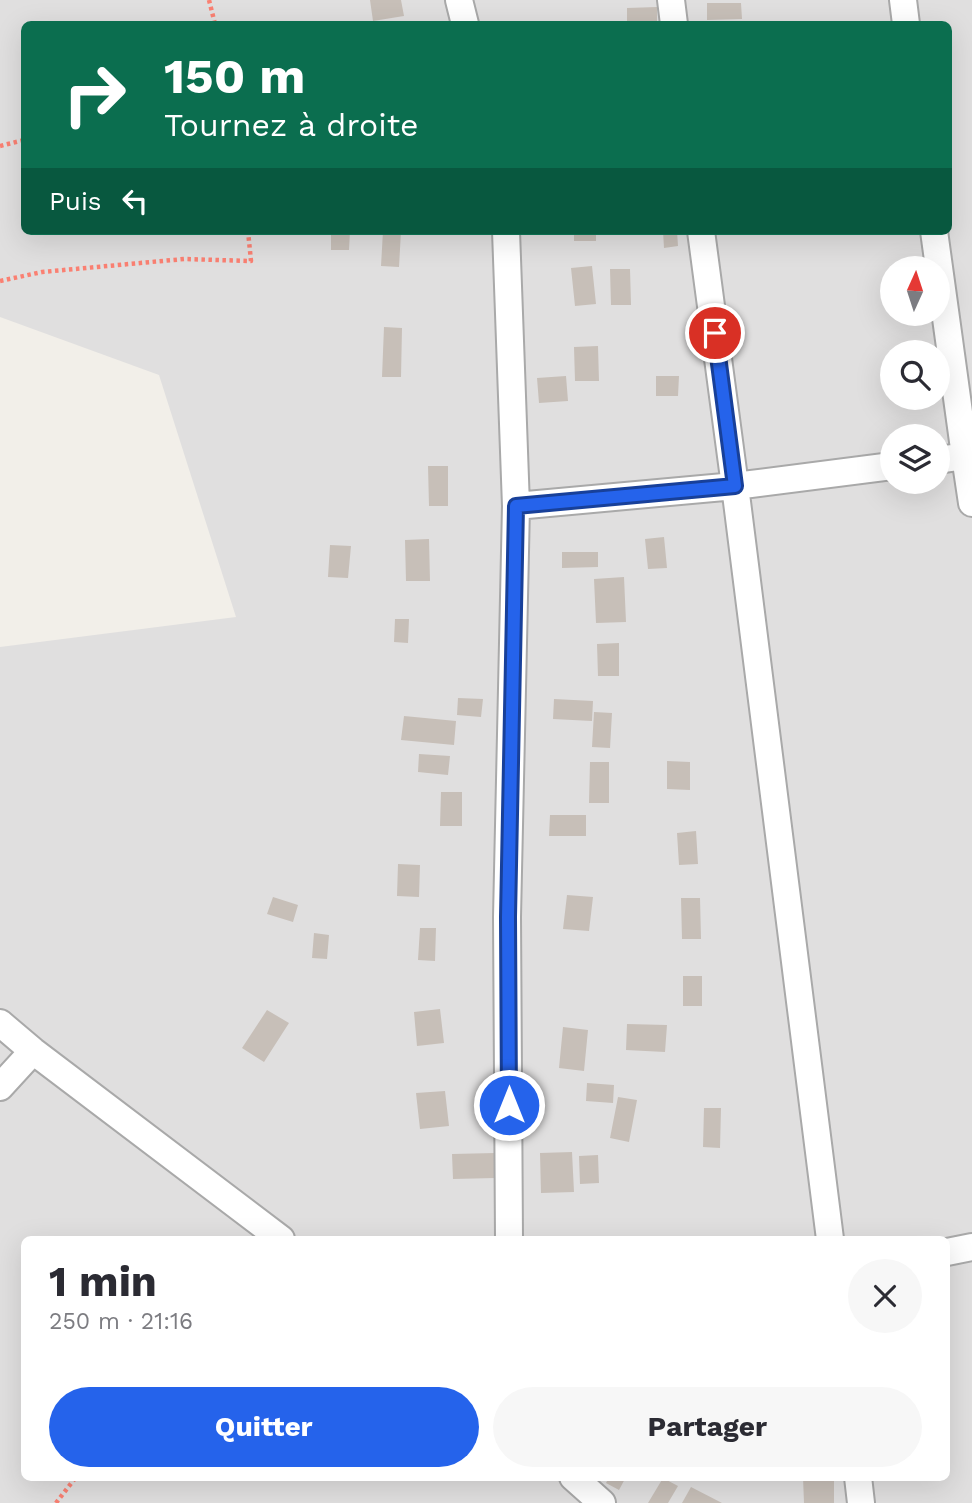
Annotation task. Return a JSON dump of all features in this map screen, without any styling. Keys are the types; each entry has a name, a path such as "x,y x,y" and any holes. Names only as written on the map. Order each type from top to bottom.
{"street":[{"path":"459,0 465,21"},
{"path":"671,0 674,21"},
{"path":"903,0 906,21"},
{"path":"506,235 516,506 508,917 509,1236"},
{"path":"702,235 830,1236"},
{"path":"935,235 969,456 972,503"},
{"path":"950,458 969,456"},
{"path":"516,506 735,486 880,468"},
{"path":"0,1023 277,1236"},
{"path":"0,1087 33,1051"},
{"path":"950,1251 972,1247"},
{"path":"577,1481 602,1503"},
{"path":"858,1481 861,1503"}],"path":[{"path":"209,0 214,21"},
{"path":"0,146 21,141"},
{"path":"0,281 42,272 184,259 251,261 248,235"},
{"path":"56,1503 73,1481"}],"shaded area":[{"path":"0,0 972,0 972,1503 0,1503 0,647 236,617 159,375 0,317"}],"building":[{"path":"370,0 401,0 404,16 373,21"},
{"path":"707,3 741,3 742,19 707,20"},
{"path":"657,7 657,21 627,21 627,8"},
{"path":"331,235 350,235 349,250 331,250"},
{"path":"383,235 401,235 399,267 381,266"},
{"path":"574,235 596,235 596,241 574,241"},
{"path":"663,235 677,235 678,246 664,248"},
{"path":"592,266 596,304 575,306 571,268"},
{"path":"610,269 630,269 631,305 611,305"},
{"path":"384,327 402,328 401,377 382,377"},
{"path":"598,346 599,381 575,381 574,347"},
{"path":"566,376 568,401 539,403 537,378"},
{"path":"656,376 679,376 678,396 656,396"},
{"path":"428,466 448,466 448,506 429,506"},
{"path":"664,537 667,568 648,569 645,539"},
{"path":"429,539 430,581 406,581 405,540"},
{"path":"330,545 351,546 348,578 328,577"},
{"path":"562,552 598,552 598,567 562,568"},
{"path":"624,577 626,622 596,623 594,579"},
{"path":"395,619 409,619 408,643 394,642"},
{"path":"619,643 619,676 598,676 597,644"},
{"path":"458,698 483,699 481,717 457,715"},
{"path":"554,699 593,701 592,721 553,719"},
{"path":"594,712 612,713 610,748 592,747"},
{"path":"404,716 456,721 454,745 401,740"},
{"path":"419,754 450,756 448,775 418,772"},
{"path":"667,761 690,762 690,790 667,789"},
{"path":"590,762 609,762 609,803 589,803"},
{"path":"441,792 462,792 462,826 440,826"},
{"path":"550,815 586,815 586,836 549,836"},
{"path":"696,831 698,864 679,865 677,833"},
{"path":"398,864 420,865 419,897 397,896"},
{"path":"567,895 593,897 589,931 563,929"},
{"path":"273,897 298,905 293,922 267,914"},
{"path":"681,898 700,898 701,939 682,939"},
{"path":"420,928 436,928 435,961 418,960"},
{"path":"314,933 329,935 327,959 312,958"},
{"path":"683,976 702,976 702,1006 683,1006"},
{"path":"440,1009 444,1043 417,1046 414,1012"},
{"path":"267,1010 289,1023 264,1062 242,1048"},
{"path":"627,1024 667,1025 665,1052 626,1050"},
{"path":"563,1027 588,1030 584,1071 559,1068"},
{"path":"587,1083 614,1085 613,1103 586,1101"},
{"path":"445,1091 449,1126 420,1129 416,1093"},
{"path":"618,1097 637,1100 629,1142 610,1138"},
{"path":"704,1108 721,1108 720,1148 703,1147"},
{"path":"572,1152 574,1192 541,1193 540,1153"},
{"path":"495,1153 495,1178 453,1179 452,1154"},
{"path":"598,1155 599,1183 580,1184 579,1156"},
{"path":"607,1481 624,1481 619,1490 606,1483"},
{"path":"661,1481 669,1481 678,1486 668,1503 648,1503"},
{"path":"803,1481 834,1481 834,1503 804,1503"},
{"path":"691,1487 722,1503 682,1503"}],"route":[{"path":"509,1105 508,917 516,506 735,486 715,333"}]}
